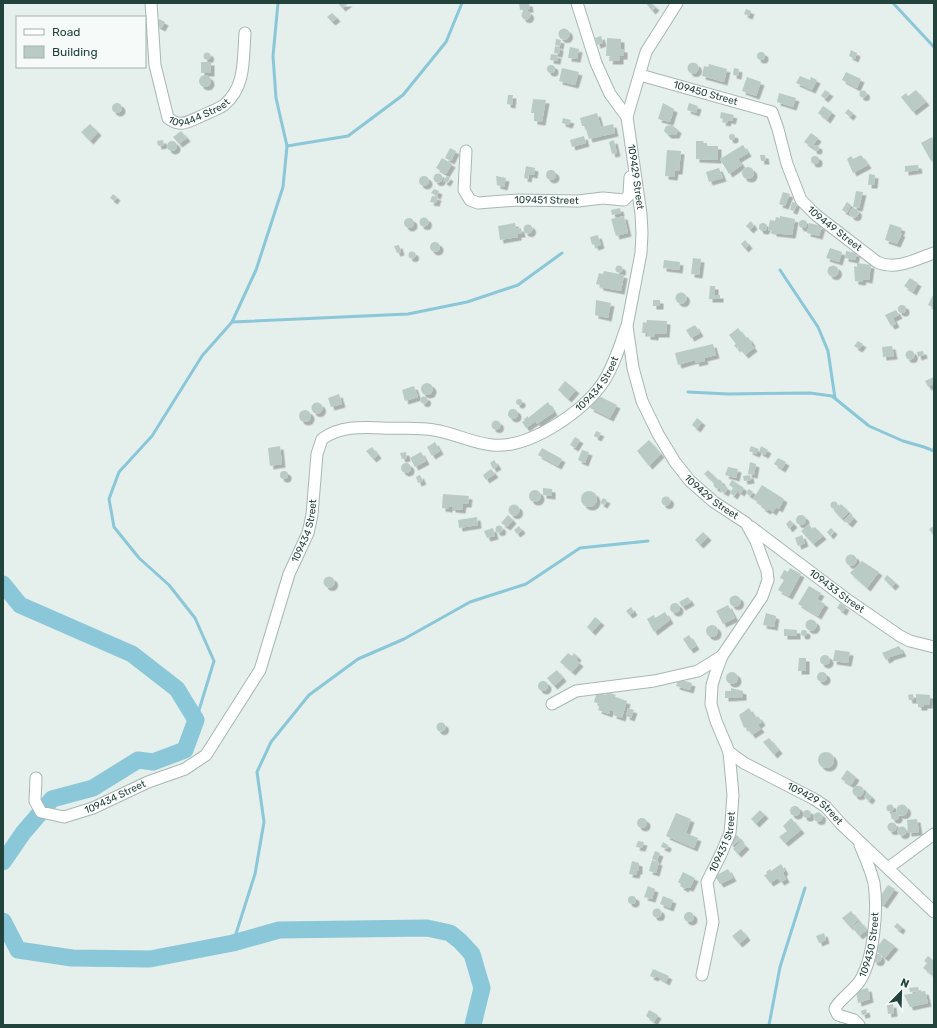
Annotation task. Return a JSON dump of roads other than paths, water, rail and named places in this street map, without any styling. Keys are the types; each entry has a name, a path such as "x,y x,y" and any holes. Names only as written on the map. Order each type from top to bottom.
{"street":[{"name":"109444 Street","path":"151,3 155,65 168,118 175,123 184,124 223,105 235,93 243,76 245,33"},
{"name":"109429 Street","path":"577,3 596,63 610,94 627,117 641,214 642,253 627,326 633,368 642,401 665,445 690,482 714,502 746,523 762,556 768,580 764,593 756,608 722,656 712,685 711,704 716,722 729,752 744,762 814,799 826,807 860,842 934,912"},
{"path":"627,117 646,52 677,3"},
{"name":"109450 Street","path":"640,75 766,109 772,112"},
{"name":"109449 Street","path":"772,112 796,190 807,207 869,257 883,265 899,265 934,253"},
{"name":"109451 Street","path":"466,151 464,190 470,200 478,203 518,200 578,201 603,198 624,200 627,198 630,191 631,151"},
{"name":"109434 Street","path":"36,778 35,800 41,812 64,817 93,808 148,782 185,769 206,755 260,670 289,574 308,533 312,515 317,454 322,439 337,431 356,427 433,429 494,446 530,439 559,422 595,392 614,362 627,326"},
{"name":"109433 Street","path":"746,523 845,598 900,636 910,641 934,647"},
{"path":"552,704 581,690 654,681 698,671 722,656"},
{"name":"109431 Street","path":"702,975 713,922 707,882 709,875 721,854 732,822 733,795 729,752"},
{"path":"888,868 934,834"},
{"name":"109430 Street","path":"858,1025 854,1020 838,1015 836,1009 838,1004 856,988 871,953 874,930 874,883 860,842"}],"waterway":[{"path":"196,720 214,661 195,618 169,585 139,558 114,527 109,499 119,472 152,436 202,356 232,322 256,270 283,187 287,146 276,98 273,56 278,3"},
{"path":"287,146 348,136 403,95 446,42 462,3"},
{"path":"893,3 934,47"},
{"path":"232,322 408,314 467,302 518,285 562,253"},
{"path":"780,270 818,327 828,351 835,398"},
{"path":"688,392 728,394 810,393 832,396 869,426 903,441 934,451"},
{"path":"233,943 255,874 264,822 257,772 271,742 309,695 358,659 404,639 470,602 526,584 580,548 648,541"},
{"path":"3,584 20,605 132,654 177,689 196,720 185,750 153,762 138,760 93,788 52,799 23,833 3,862"},
{"path":"769,1025 780,967 805,888"},
{"path":"3,921 18,950 72,958 150,959 233,943 279,930 427,928 450,933 472,954 482,988 473,1025"}]}
